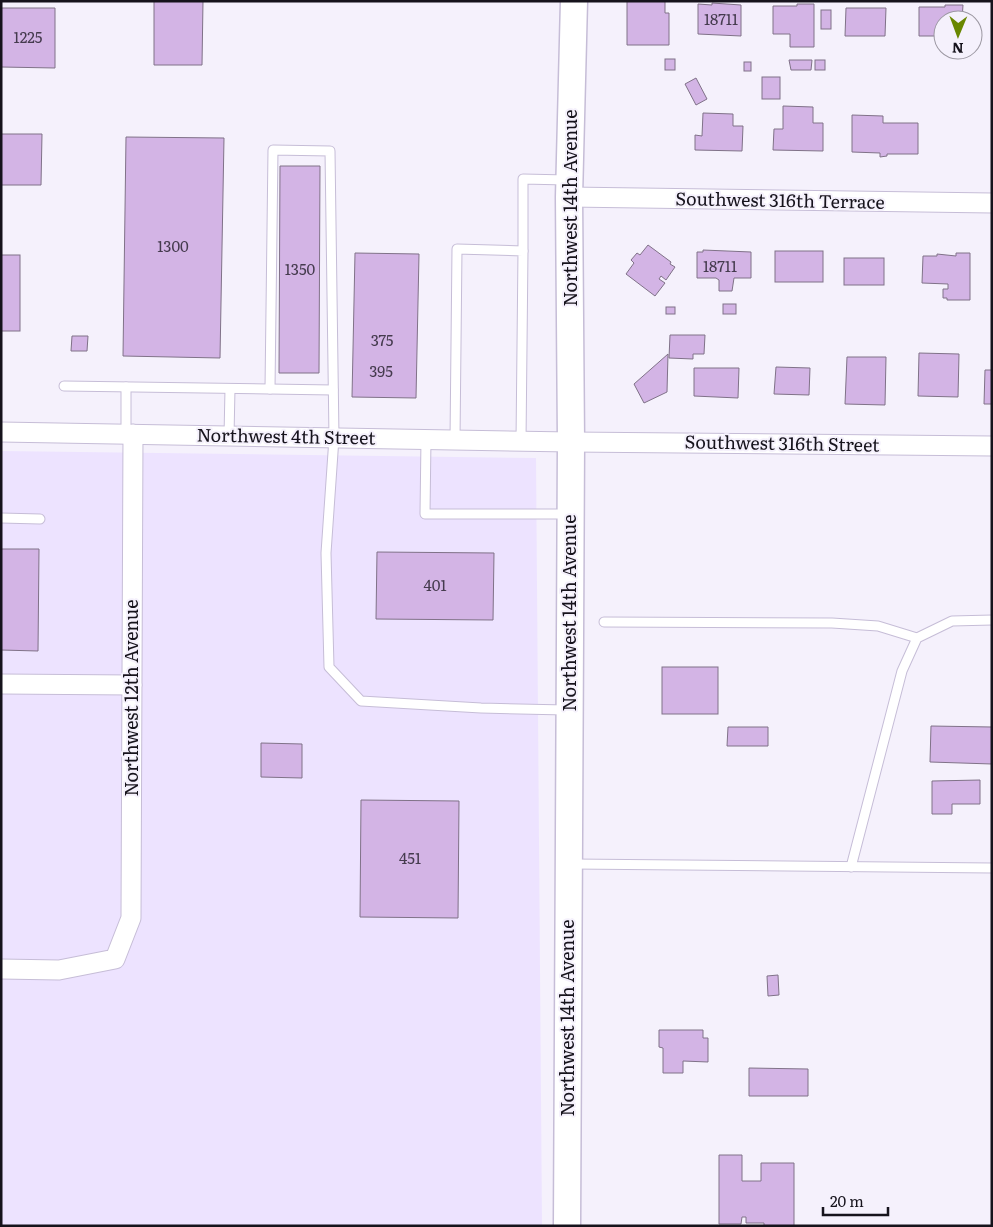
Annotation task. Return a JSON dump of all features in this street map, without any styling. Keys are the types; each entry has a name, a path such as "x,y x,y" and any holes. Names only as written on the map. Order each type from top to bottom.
{"street":[{"name":"Northwest 14th Avenue","path":"567,1226 571,514 569,189 574,1"},
{"name":"Southwest 316th Terrace","path":"569,189 992,203"},
{"name":"Northwest 4th Street","path":"1,432 571,442"},
{"name":"Northwest 12th Avenue","path":"1,969 59,970 115,959 131,918 130,434"},
{"name":"Southwest 316th Street","path":"571,442 992,446"},
{"path":"1,684 132,685"}],"lane":[{"path":"270,389 273,150 330,151 334,438 326,553 329,666 362,701 481,708 570,710"},
{"path":"521,441 524,179 569,189"},
{"path":"455,440 457,249 523,251"},
{"path":"64,386 333,390"},
{"path":"126,387 130,434"},
{"path":"229,436 230,389"},
{"path":"426,440 425,514 571,514"},
{"path":"1,518 40,519"},
{"path":"851,867 902,671 917,638 952,621 992,620"},
{"path":"604,622 832,623 878,626 917,638"},
{"path":"569,864 992,868"}],"shaded area":[{"path":"1,451 536,458 542,1226 1,1226"}],"building":[{"path":"154,1 203,1 202,65 154,65"},
{"path":"627,1 665,1 665,13 669,13 669,45 627,45"},
{"path":"712,3 741,5 741,36 698,34 698,4 712,5"},
{"path":"797,4 814,4 814,47 790,47 790,34 773,34 773,6 797,6"},
{"path":"945,5 963,5 963,10 933,10 933,36 919,36 919,7 945,7"},
{"path":"1,8 55,8 55,68 1,67"},
{"path":"846,8 886,8 885,36 845,36"},
{"path":"821,10 831,10 831,29 821,29"},
{"path":"665,59 675,59 675,70 665,70"},
{"path":"789,60 812,60 811,70 791,70"},
{"path":"815,60 825,60 825,70 815,70"},
{"path":"744,62 751,62 751,71 744,71"},
{"path":"762,77 780,77 780,99 762,99"},
{"path":"696,78 707,99 696,105 685,84"},
{"path":"783,106 813,107 813,123 823,123 823,151 773,150 774,129 783,129"},
{"path":"703,113 733,114 733,126 743,126 742,151 695,150 695,135 702,136"},
{"path":"852,115 883,116 883,123 918,123 918,154 887,154 887,156 880,157 880,153 852,152"},
{"path":"1,134 42,134 41,185 1,185"},
{"path":"126,137 224,138 220,358 123,356"},
{"path":"280,166 320,166 319,373 279,373"},
{"path":"648,245 675,267 666,280 661,276 659,279 665,283 655,296 626,274 634,263 631,260 637,253 640,255"},
{"path":"703,250 751,252 751,278 734,278 732,291 719,291 719,280 716,278 697,278 697,252 703,252"},
{"path":"775,251 823,251 823,282 775,282"},
{"path":"355,253 419,254 416,398 352,397"},
{"path":"956,253 970,253 970,300 947,300 947,298 943,298 943,289 948,289 948,284 922,283 923,256 937,256 937,254 956,256"},
{"path":"1,255 20,255 20,331 1,331"},
{"path":"844,258 884,258 884,285 844,285"},
{"path":"723,304 736,304 736,314 723,314"},
{"path":"666,307 675,307 675,314 666,314"},
{"path":"670,335 705,335 704,354 693,354 693,359 669,358"},
{"path":"72,336 88,336 87,351 71,351"},
{"path":"919,353 959,354 958,397 918,396"},
{"path":"668,354 667,392 644,403 634,384"},
{"path":"847,357 886,357 885,405 845,404"},
{"path":"776,367 810,368 809,395 774,394"},
{"path":"694,368 739,368 738,398 694,396"},
{"path":"985,370 992,370 992,404 984,404"},
{"path":"1,549 39,549 38,651 1,650"},
{"path":"377,552 494,553 493,620 376,619"},
{"path":"662,667 718,667 718,714 662,714"},
{"path":"931,726 992,727 992,764 930,762"},
{"path":"728,727 768,727 768,746 727,746"},
{"path":"261,743 302,744 302,778 261,777"},
{"path":"980,780 980,804 952,804 952,814 932,814 932,781"},
{"path":"361,800 459,801 458,918 360,917"},
{"path":"778,975 779,995 768,996 767,976"},
{"path":"659,1030 703,1030 703,1038 708,1038 708,1062 683,1061 683,1073 663,1073 663,1048 659,1047"},
{"path":"749,1068 808,1069 808,1096 749,1096"},
{"path":"719,1155 742,1155 742,1181 761,1181 761,1163 794,1163 794,1226 764,1226 764,1223 746,1223 746,1217 742,1217 741,1224 719,1224"}]}
